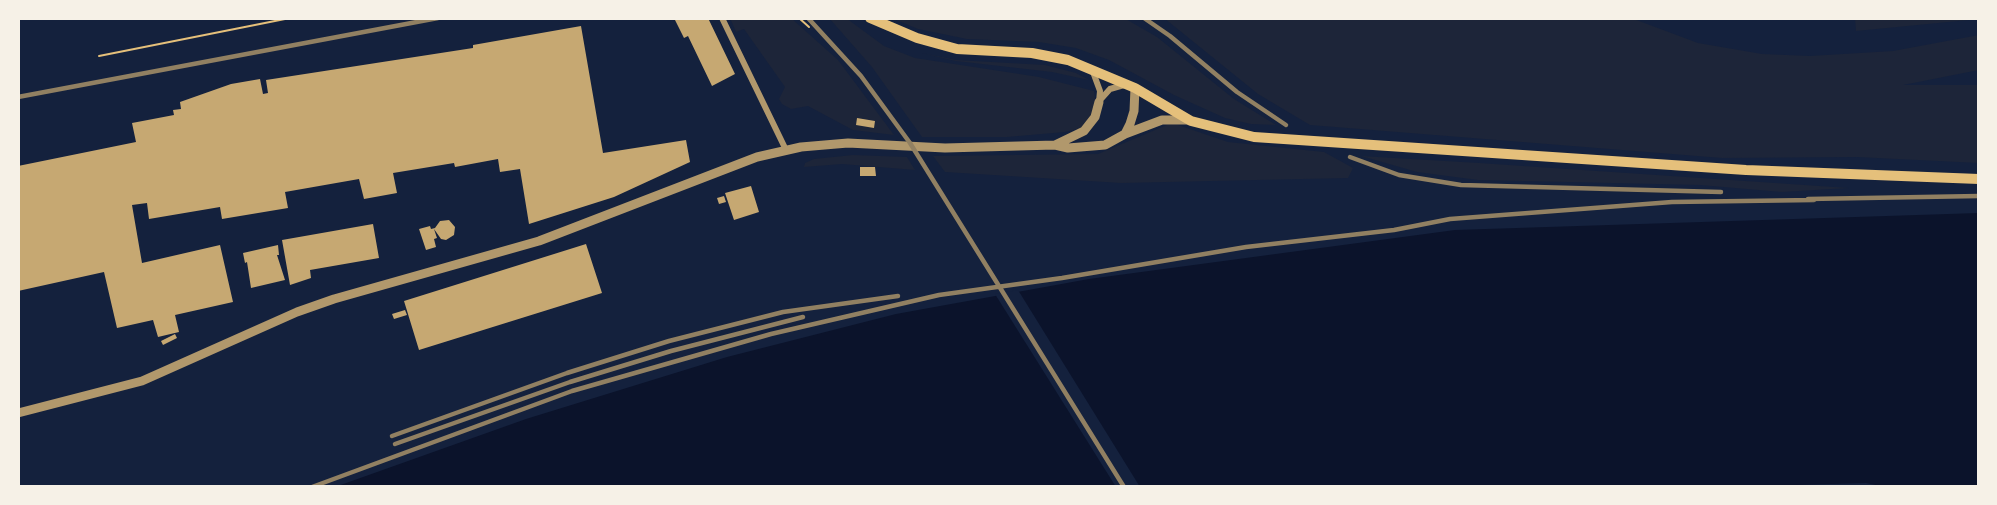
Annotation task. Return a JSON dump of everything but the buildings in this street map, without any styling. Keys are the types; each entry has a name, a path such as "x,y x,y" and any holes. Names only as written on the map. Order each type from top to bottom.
{"main road":[{"path":"870,18 898,32 946,46 1048,55 1092,68 1130,86 1191,121 1237,134 1283,140 1776,172 1979,179"}],"street":[{"path":"722,18 786,150"},
{"path":"1055,145 1084,131 1095,117 1100,91 1092,68"},
{"path":"1099,102 1110,90 1130,86 1133,118 1125,134"},
{"path":"18,413 142,381 314,306 539,241 731,165 786,150 848,143 945,148 1055,145 1068,148 1106,145 1125,134 1162,120 1191,121"}],"path":[{"path":"99,56 290,18"},
{"path":"799,18 809,27"}],"shaded area":[{"path":"730,18 791,18 838,60 894,135 853,130 808,106 791,109 782,104 779,99 785,87 744,29 736,32"},
{"path":"829,18 846,18 884,46 915,58 1039,77 1094,91 1096,104 1094,115 1082,128 1065,132 1007,137 922,137 872,67"},
{"path":"892,18 1124,18 1157,37 1234,99 1276,125 1251,124 1225,118 1174,95 1109,60 1076,48 1039,42 967,39 918,29"},
{"path":"1164,18 1631,18 1698,43 1762,54 1810,56 1893,51 1979,35 1979,70 1903,85 1979,85 1979,163 1857,157 1722,158 1310,125 1258,94"},
{"path":"1855,18 1979,18 1979,19 1856,31"},
{"path":"922,53 956,60 1045,65 1076,73 1089,80 1052,72 956,61"},
{"path":"1167,125 1178,125 1228,142 1324,152 1353,168 1348,178 1121,183 945,172 933,156 1098,154"},
{"path":"853,155 907,157 915,170 842,164 804,167 805,163 814,159"},
{"path":"1361,156 1849,188 1782,192 1700,185 1478,180 1417,172"},
{"path":"1979,213 1979,487 1885,487 1866,483 1725,487 335,487 526,419 727,357 896,314 1089,279 1455,230"}],"pier":[{"path":"1018,290 1140,487 1116,487 995,294"}],"railway":[{"path":"18,97 438,18"},
{"path":"808,18 861,76 910,143 1124,487"},
{"path":"1144,18 1170,36 1237,92 1286,125"},
{"path":"1350,157 1399,175 1461,185 1721,192"},
{"path":"1808,199 1979,196"},
{"path":"312,487 572,391 771,334 939,295 1062,278 1246,247 1394,230 1450,219 1672,202 1814,200"},
{"path":"392,436 567,373 669,341 783,312 898,296"},
{"path":"395,444 570,382 671,351 803,317"}]}
